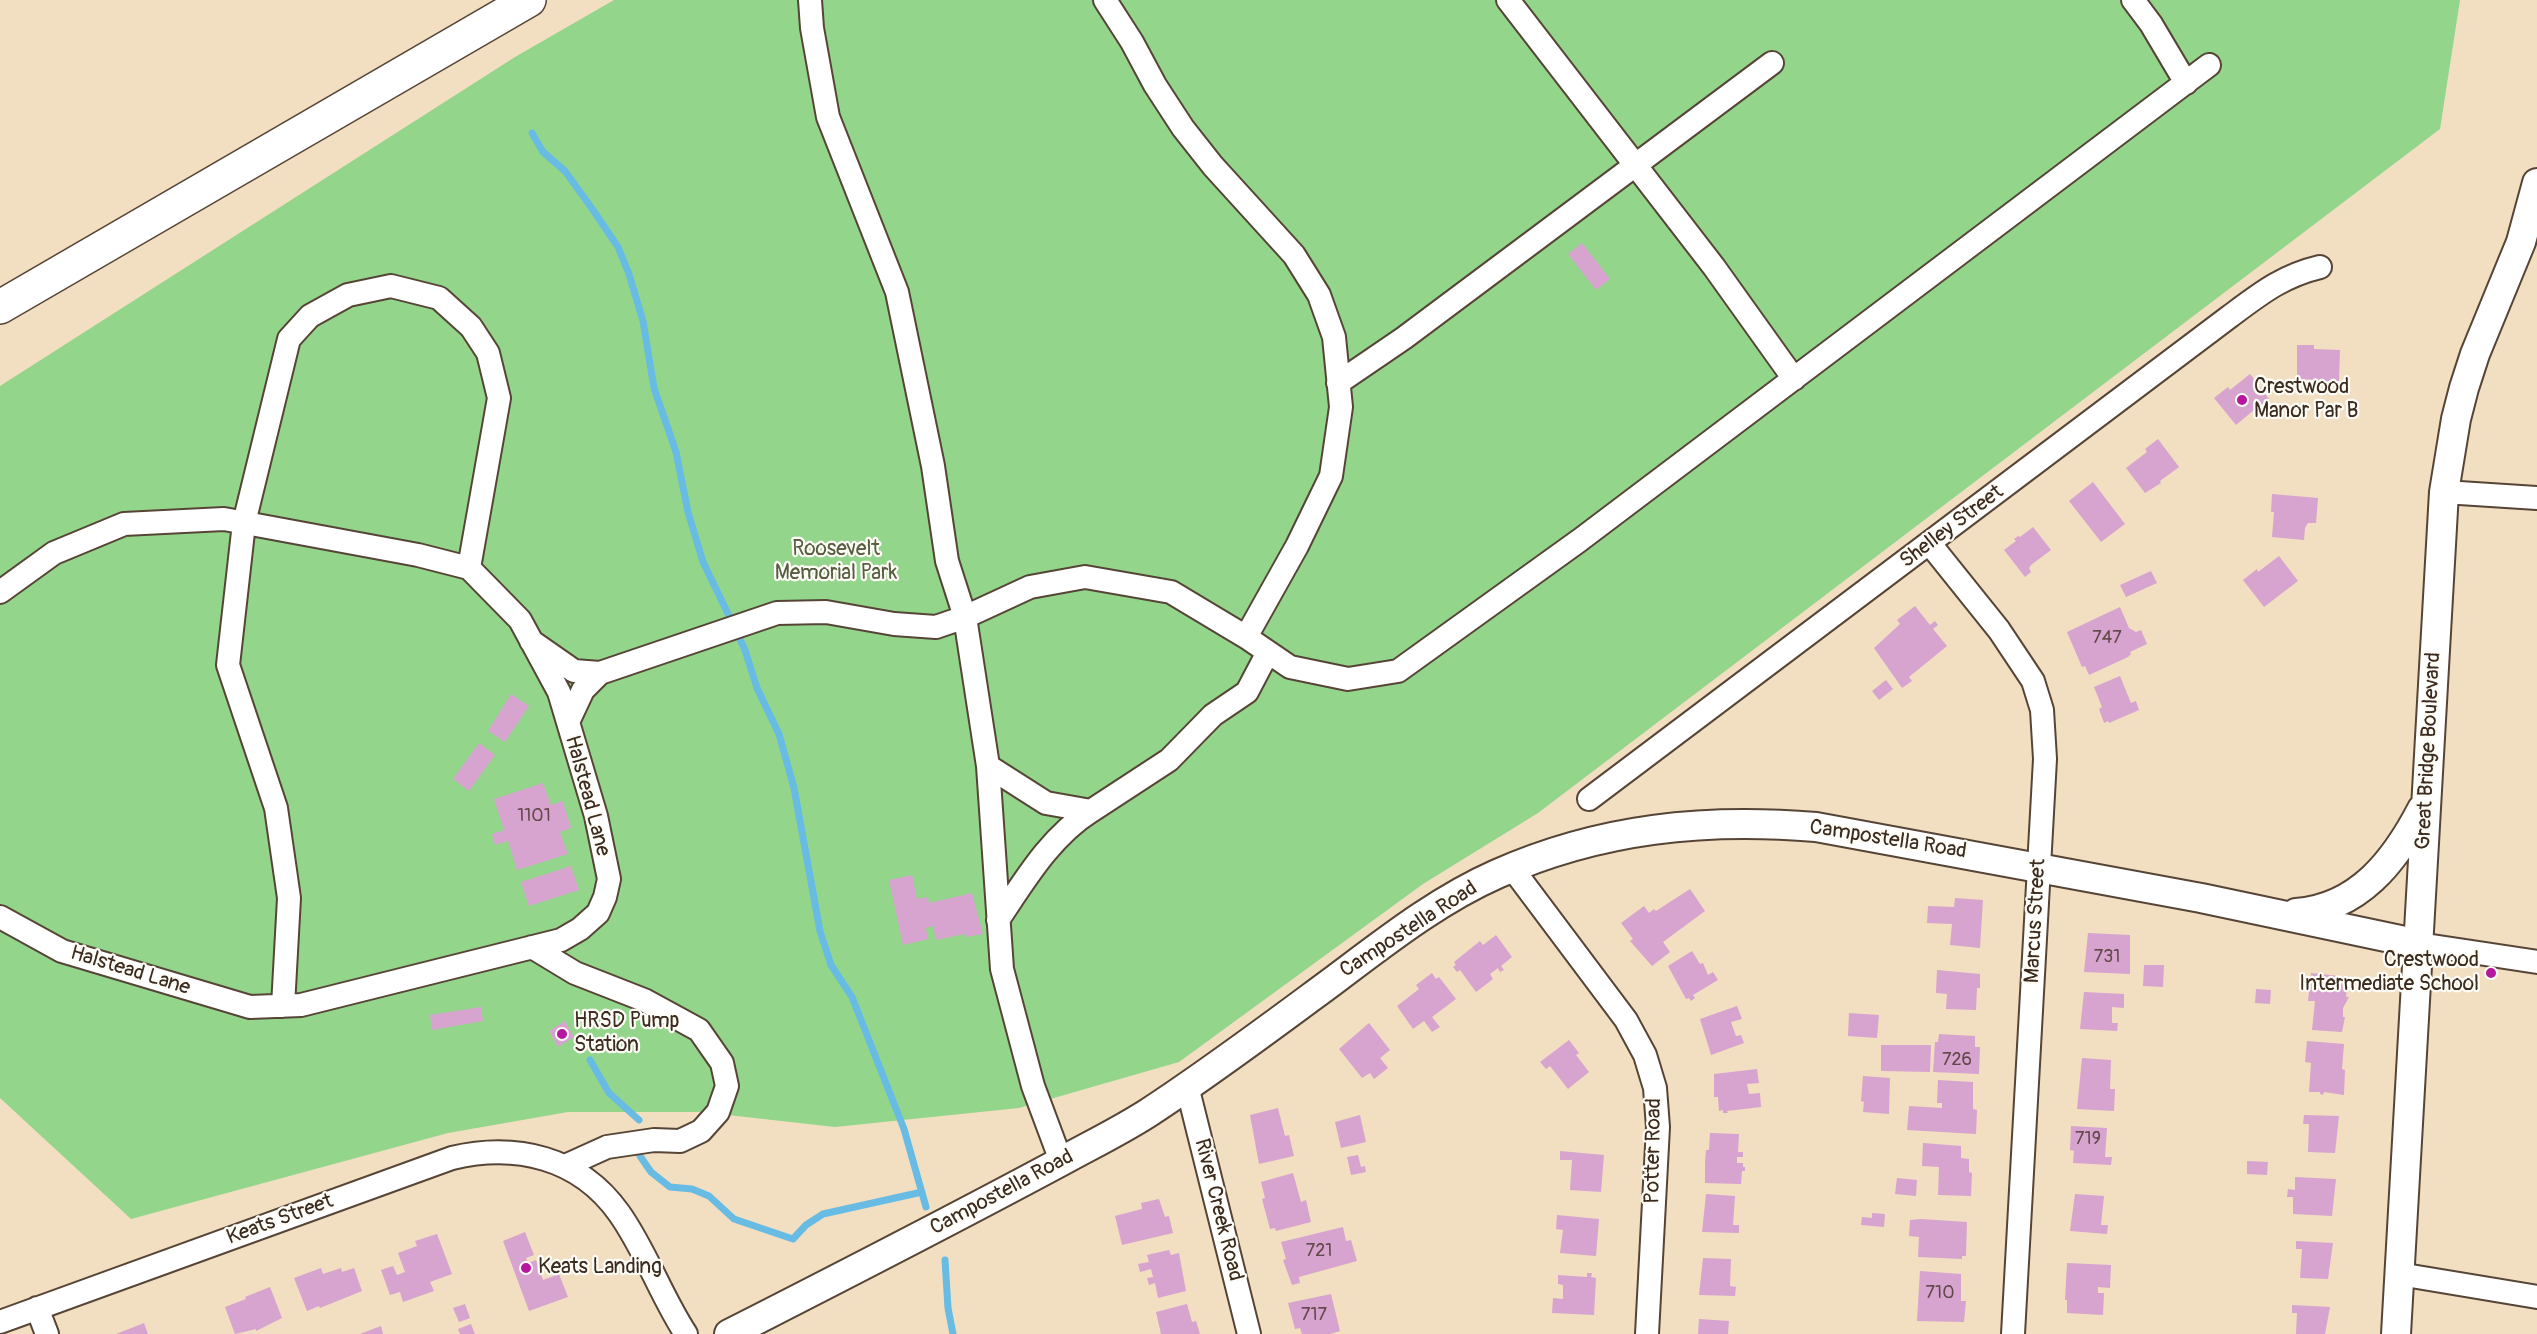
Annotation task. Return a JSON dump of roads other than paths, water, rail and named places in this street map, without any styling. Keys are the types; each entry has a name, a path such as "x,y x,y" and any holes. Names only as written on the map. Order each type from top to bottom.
{"highway":[{"path":"0,307 529,0"}],"main road":[{"name":"Great Bridge Boulevard","path":"2396,1334 2444,492 2456,419 2464,388 2475,354 2521,242 2537,183"},
{"path":"2282,915 2332,906 2382,871 2405,842 2427,799"},
{"name":"Campostella Road","path":"729,1334 1113,1134 1260,1035 1378,946 1443,903 1512,868 1571,847 1623,834 1684,825 1724,823 1780,823 1816,827 2039,867 2419,944"}],"street":[{"path":"810,0 812,28 828,117 897,292 933,466 947,561 965,617 988,766 1002,969 1033,1086 1061,1161"},
{"path":"1106,0 1155,85 1183,128 1213,166 1294,255 1318,295 1334,336 1341,407 1331,476 1297,546 1246,637"},
{"path":"1508,0 1714,267 1794,379"},
{"path":"2133,0 2151,24 2186,83"},
{"path":"1338,383 1404,338 1772,63"},
{"path":"531,641 574,671 600,673 777,612 826,612 894,624 936,627 965,617 1030,587 1085,577 1171,592 1246,637 1290,667 1348,679 1398,671 1580,540 2209,65"},
{"name":"Shelley Street","path":"1589,799 2270,287 2295,273 2320,267"},
{"path":"0,592 54,553 124,524 224,519 244,523 418,555 469,568 499,398 488,353 471,327 439,298 391,286 348,296 310,316 289,339 244,523 228,665 276,808 289,898 283,1006"},
{"path":"2444,492 2537,498"},
{"name":"Marcus Street","path":"1930,544 1999,630 2033,681 2042,710 2045,759 2013,1334"},
{"name":"Halstead Lane","path":"0,917 62,951 250,1007 301,1005 532,948 561,940 580,929 598,913 609,879 596,816 568,722 559,693 520,620 469,568"},
{"path":"998,920 1035,864 1069,825 1169,760 1213,715 1247,692 1268,652"},
{"path":"568,722 584,690 600,673"},
{"path":"988,766 1046,803 1091,811"},
{"name":"Potter Road","path":"1512,868 1626,1020 1645,1054 1655,1088 1658,1127 1647,1334"},
{"path":"2419,944 2537,962"},
{"path":"532,948 574,973 644,1000 699,1030 722,1063 727,1086 718,1112 700,1131 680,1141 654,1140 607,1147 565,1166"},
{"name":"River Creek Road","path":"1187,1086 1249,1334"},
{"name":"Keats Street","path":"0,1322 452,1158 500,1150 529,1154 565,1166 604,1194 620,1214 686,1334"},
{"path":"2399,1274 2537,1297"},
{"path":"37,1308 47,1334"}],"waterway":[{"path":"532,133 543,152 565,171 593,210 618,247 629,274 643,321 654,388 676,452 688,512 703,562 745,650 757,688 779,734 794,788 820,931 831,965 852,997 904,1129 926,1207"},
{"path":"590,1060 609,1093 639,1120"},
{"path":"640,1156 651,1172 670,1187 692,1189 709,1196 734,1219 793,1239 806,1225 823,1214 922,1192"},
{"path":"945,1260 948,1308 953,1334"}],"place":[{"name":"Crestwood Manor Par B","path":"2242,400"},
{"name":"Crestwood Intermediate School","path":"2491,973"},
{"name":"HRSD Pump Station","path":"562,1034"},
{"name":"Keats Landing","path":"526,1268"}],"park label":[{"name":"Roosevelt Memorial Park","path":"836,562"}]}
